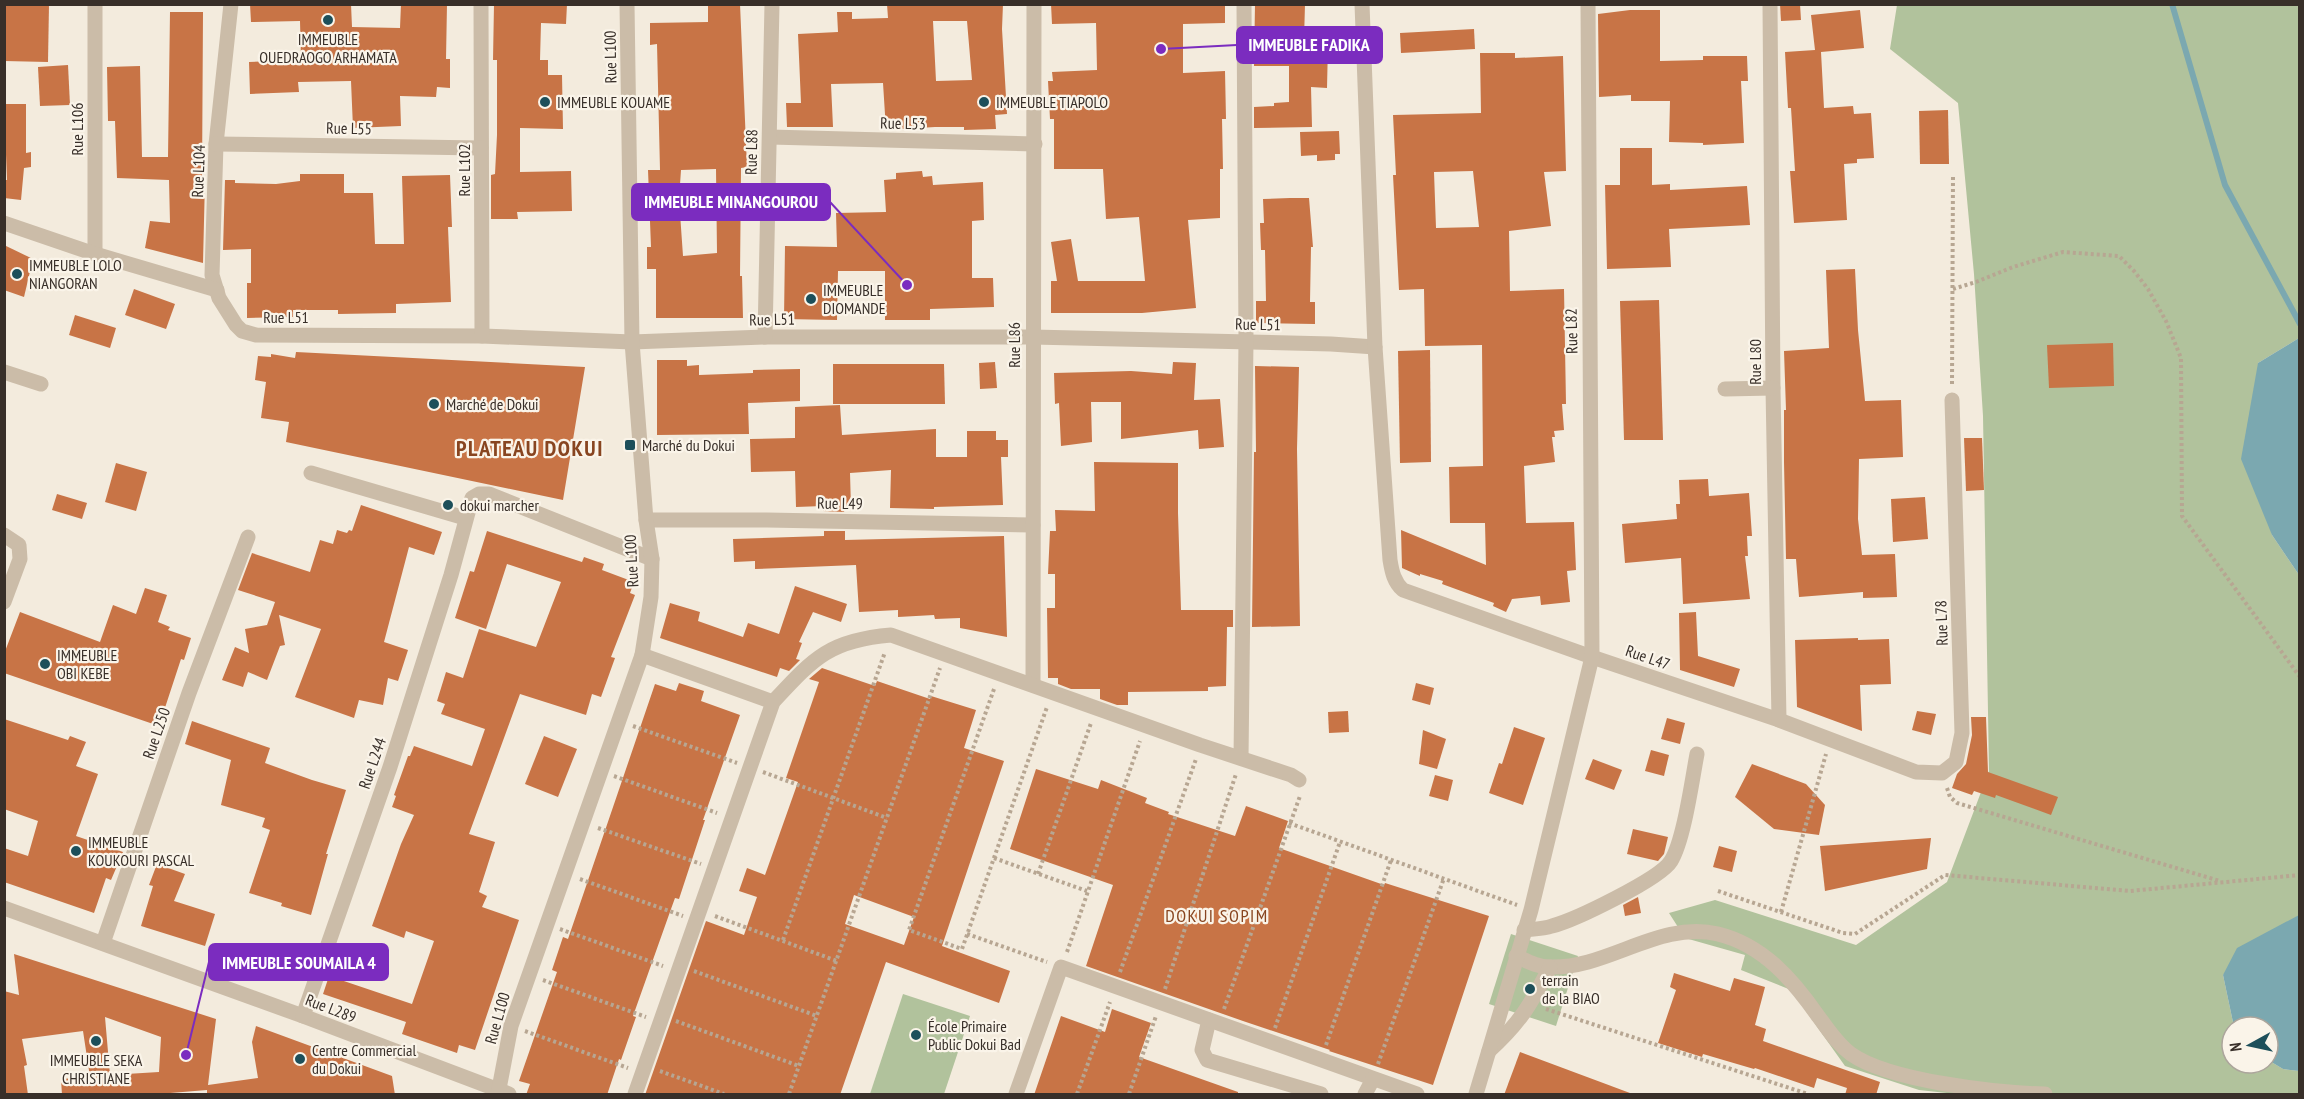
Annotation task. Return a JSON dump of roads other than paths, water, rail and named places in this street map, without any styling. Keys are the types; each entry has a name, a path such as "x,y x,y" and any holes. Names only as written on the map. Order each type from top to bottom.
{"street":[{"name":"Rue L106","path":"94,4 95,254"},
{"name":"Rue L104","path":"231,4 216,144 213,275 219,298 242,331"},
{"name":"Rue L102","path":"481,4 482,336"},
{"name":"Rue L100","path":"502,1093 511,1026 642,655 651,597 652,560 646,520 632,342 627,4"},
{"name":"Rue L88","path":"765,337 772,4"},
{"name":"Rue L86","path":"1033,686 1034,4"},
{"path":"1240,758 1246,341 1244,4"},
{"path":"1362,4 1375,347"},
{"name":"Rue L82","path":"1476,1095 1531,910 1592,657 1587,4"},
{"name":"Rue L80","path":"1770,4 1773,388 1779,720"},
{"name":"Rue L53","path":"770,137 1035,144"},
{"name":"Rue L55","path":"216,144 482,148"},
{"path":"4,223 95,254 217,290"},
{"name":"Rue L51","path":"242,331 256,335 482,336 632,342 765,337 1032,337 1246,341 1375,347"},
{"name":"Rue L47","path":"1375,347 1390,560 1393,576 1404,590 1881,757"},
{"path":"4,372 42,384"},
{"path":"1725,389 1773,388"},
{"name":"Rue L78","path":"1881,757 1916,772 1942,773 1956,762 1962,733 1952,400"},
{"path":"311,473 465,518"},
{"name":"Rue L244","path":"303,1016 390,767 451,575 465,518 475,495 489,494 652,560"},
{"name":"Rue L49","path":"646,520 811,520 1033,525"},
{"path":"4,535 19,544 20,558 4,602"},
{"name":"Rue L250","path":"103,943 189,693 248,537"},
{"path":"635,1095 773,702 810,662 839,645 867,637 891,635 1200,746 1291,775 1299,780"},
{"path":"642,655 773,702"},
{"path":"1524,930 1551,927 1568,920 1664,870 1672,859 1679,839 1697,754"},
{"name":"Rue L289","path":"4,908 303,1016 502,1093"},
{"path":"1516,956 1535,965 1550,967 1578,965 1668,935 1715,934 1737,940 1766,957 1786,974 1834,1037 1850,1053 1863,1061 1960,1086 2045,1095"},
{"path":"1016,1095 1061,967 1417,1095"},
{"path":"1489,1052 1513,1030 1531,1004 1550,967"},
{"path":"1214,1022 1202,1050 1207,1060 1321,1095"},
{"path":"1365,1095 1373,1079"}],"water":[{"path":"2299,338 2299,575 2272,535 2241,459 2258,363"},
{"path":"2300,915 2299,1071 2280,1067 2280,1015 2231,1015 2223,975 2237,948"}],"waterway":[{"path":"2172,4 2225,185 2300,324"}],"place":[{"name":"IMMEUBLE OUEDRAOGO ARHAMATA","path":"328,20"},
{"name":"IMMEUBLE FADIKA","path":"1161,49"},
{"name":"IMMEUBLE KOUAME","path":"545,102"},
{"name":"IMMEUBLE TIAPOLO","path":"984,102"},
{"name":"IMMEUBLE LOLO NIANGORAN","path":"17,274"},
{"name":"IMMEUBLE MINANGOUROU","path":"907,285"},
{"name":"IMMEUBLE DIOMANDE","path":"811,299"},
{"name":"Marché de Dokui","path":"434,404"},
{"name":"Marché du Dokui","path":"630,445"},
{"name":"dokui marcher","path":"448,505"},
{"name":"IMMEUBLE OBI KEBE","path":"45,664"},
{"name":"IMMEUBLE KOUKOURI PASCAL","path":"76,851"},
{"name":"terrain de la BIAO","path":"1530,989"},
{"name":"École Primaire Public Dokui Bad","path":"916,1035"},
{"name":"IMMEUBLE SEKA CHRISTIANE","path":"96,1041"},
{"name":"IMMEUBLE SOUMAILA 4","path":"186,1055"},
{"name":"Centre Commercial du Dokui","path":"300,1059"}],"district":[{"name":"PLATEAU DOKUI","path":"530,448"},
{"name":"DOKUI SOPIM","path":"1217,916"}]}
